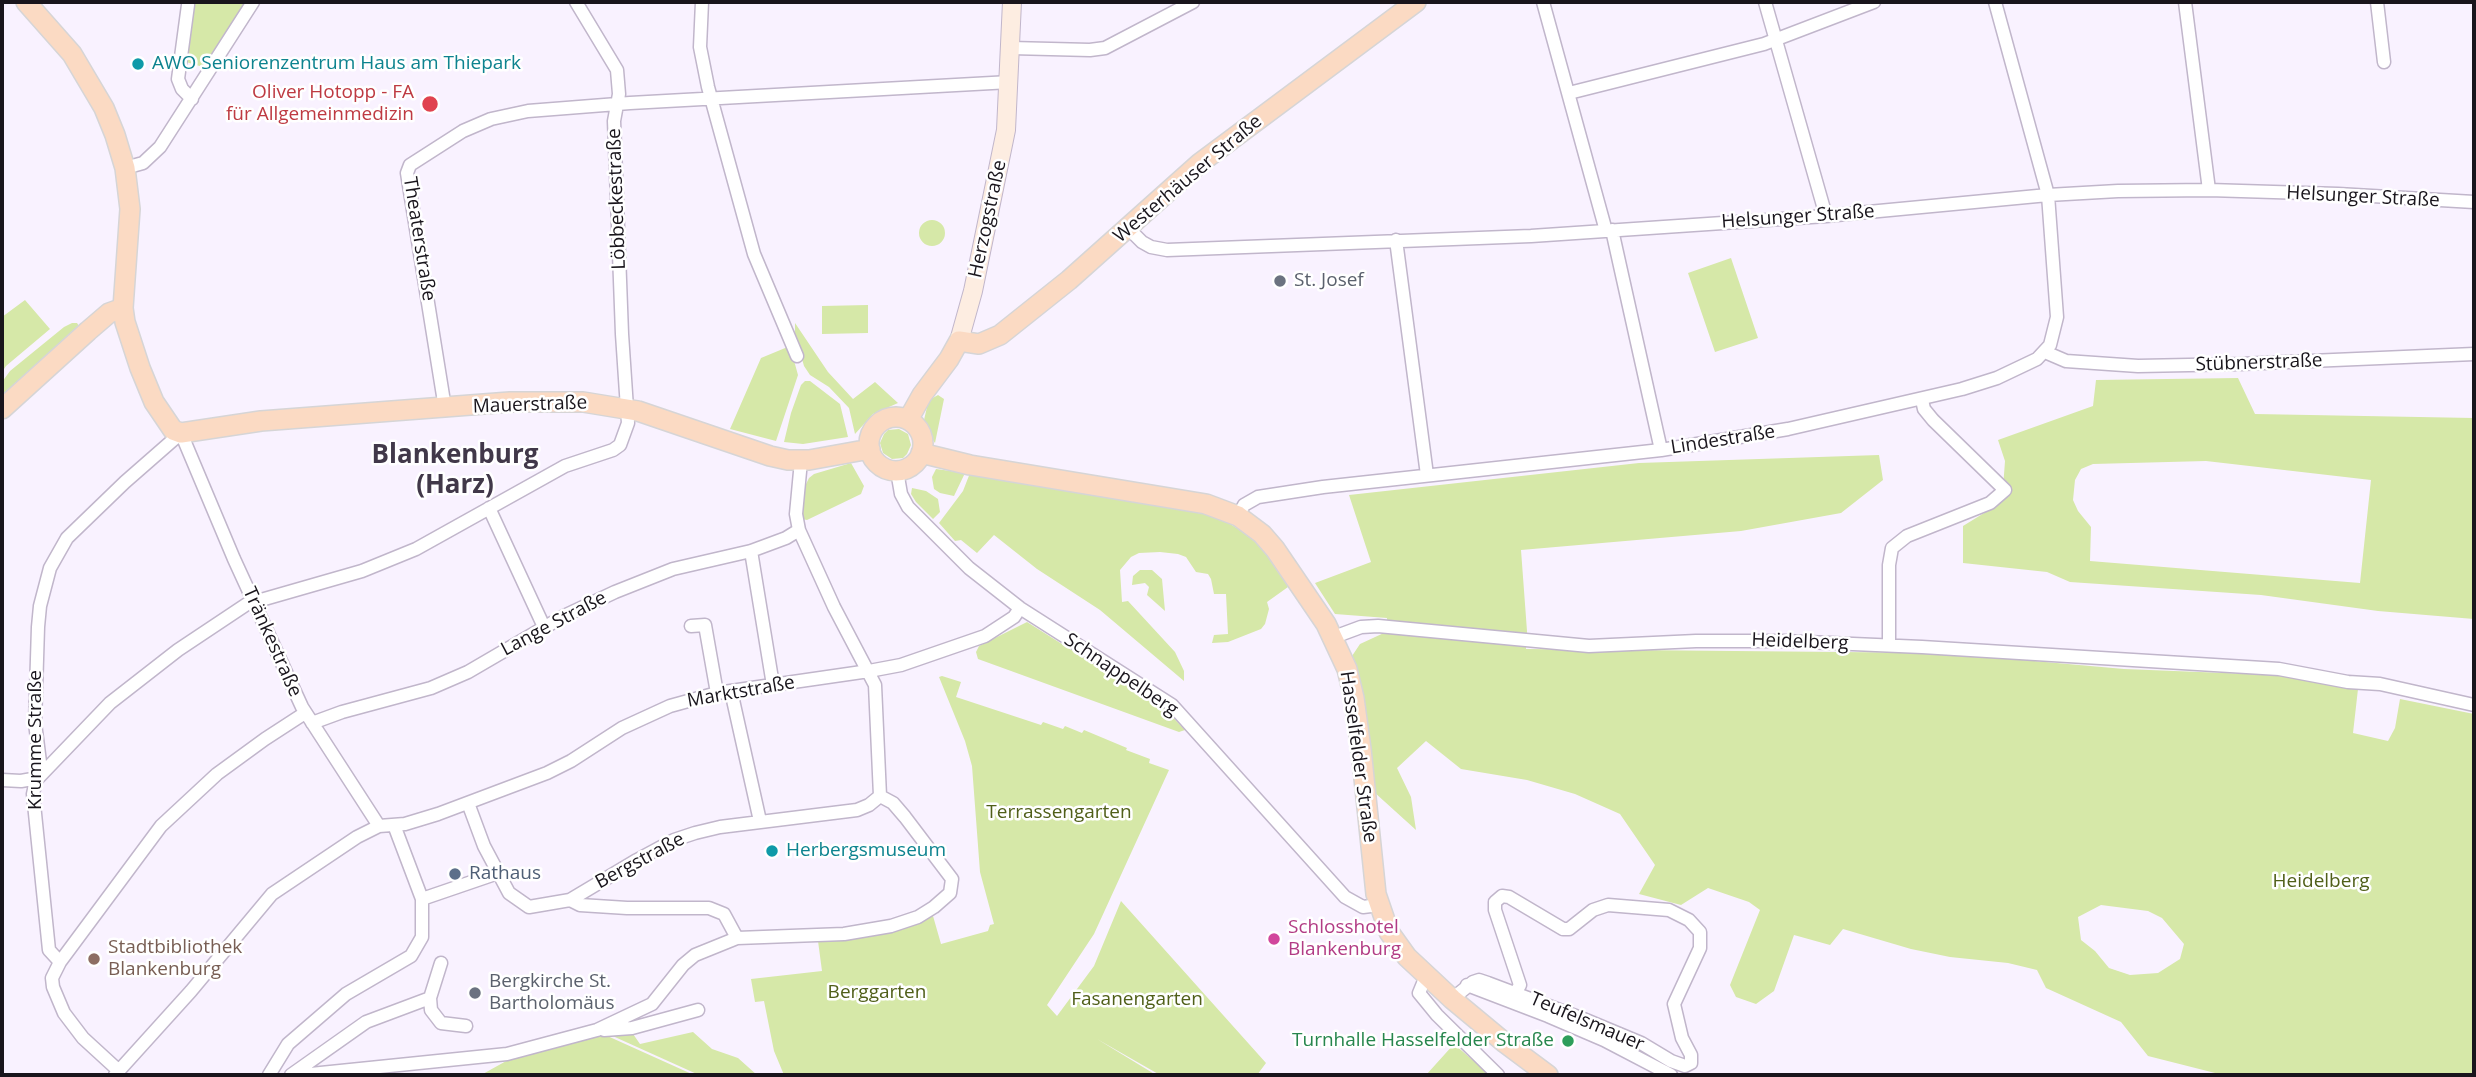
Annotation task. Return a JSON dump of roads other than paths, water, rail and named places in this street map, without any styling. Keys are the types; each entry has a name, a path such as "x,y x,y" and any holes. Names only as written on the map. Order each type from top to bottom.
{"main road":[{"name":"Westerhäuser Straße","path":"959,341 979,344 1000,335 1069,280 1200,163 1416,2"},
{"path":"32,4 72,54 111,126 125,168 130,222 122,308 134,352 154,402 173,430 181,433"},
{"path":"2,409 109,313 122,308"},
{"name":"Herzogstraße","path":"908,420 959,341"},
{"name":"Mauerstraße","path":"181,433 261,421 530,402 583,402 626,407 770,456 801,461 870,449"},
{"path":"895,417 908,420 921,436 921,453 911,466 897,471 880,466 870,449 872,433 879,423 895,417"},
{"name":"Hasselfelder Straße","path":"921,453 970,465 1184,499 1215,506 1252,524 1275,549 1334,637 1347,669 1354,698 1379,905 1394,940 1426,976 1452,999 1548,1075"}],"street":[{"path":"125,168 144,163 160,147 253,2"},
{"name":"Löbbeckestraße","path":"489,508 565,466 613,450 625,438 628,423 614,121 618,105 617,70 576,2"},
{"path":"702,2 700,47 711,98 754,254 797,356"},
{"name":"Herzogstraße","path":"959,341 973,291 1006,130 1012,2"},
{"path":"1011,48 1105,48 1193,2"},
{"path":"1543,2 1609,231 1661,450"},
{"path":"1765,2 1826,216"},
{"path":"1569,93 1764,44 1874,2"},
{"path":"1995,2 2048,194 2057,317 2053,337 2045,352"},
{"path":"2185,2 2209,190"},
{"path":"2377,2 2384,62"},
{"path":"188,5 178,79 182,89 192,99"},
{"path":"618,105 1010,82"},
{"name":"Theaterstraße","path":"445,408 408,188 408,169 463,131 491,119 528,111 618,105"},
{"name":"Helsunger Straße","path":"1128,228 1142,242 1167,250 1609,231 1826,216 2048,194 2118,191 2209,190 2474,202"},
{"path":"1396,240 1427,475"},
{"name":"Stübnerstraße","path":"2045,352 2066,360 2138,366 2240,365 2474,355"},
{"name":"Lindestraße","path":"1238,516 1244,505 1258,497 1427,475 1661,450 1788,429 1922,400 1997,378 2024,367 2045,352"},
{"path":"1889,645 1889,565 1892,548 1907,536 1990,503 2005,490 1933,420 1924,409 1922,400"},
{"name":"Tränkestraße","path":"181,433 308,718 379,826"},
{"name":"Krumme Straße","path":"117,1073 83,1038 64,1013 53,987 52,978 60,962 50,950 33,794 40,762 36,723 40,606 50,568 67,538 181,433"},
{"path":"301,1075 507,1054 597,1030 652,1004 683,965 695,955 737,938 869,931 918,917 950,893 952,879 935,855 893,803 880,796 875,685 828,596 799,530 796,513 801,461"},
{"name":"Schnappelberg","path":"897,471 901,494 917,519 976,573 1020,608 1172,705 1345,897 1363,907 1379,905"},
{"path":"2,780 22,781 38,778 110,703 178,650 254,601 362,571 416,549 489,508 544,627"},
{"name":"Lange Straße","path":"60,962 161,826 217,774 265,739 308,718 342,712 431,688 468,672 544,627 615,592 673,569 751,551 786,538 799,530"},
{"path":"751,551 772,685"},
{"name":"Marktstraße","path":"394,825 427,817 547,773 622,728 659,710 693,698 901,664 985,636 1014,617 1020,608"},
{"path":"691,626 705,625 718,693"},
{"name":"Heidelberg","path":"1334,637 1361,627 1378,626 1589,646 1696,641 1889,645 2279,670 2348,682 2380,684 2474,705"},
{"path":"731,691 760,821"},
{"name":"Bergstraße","path":"498,873 509,893 529,908 570,900 674,840 720,827 857,810 880,796"},
{"path":"422,898 498,873 484,846 468,803"},
{"path":"117,1073 191,991 272,894 357,837 379,826 394,825 422,898 422,937 411,956 346,994 288,1044 269,1075"},
{"name":"Teufelsmauer","path":"1467,985 1479,980 1516,992 1641,1043 1685,1066 1690,1063 1691,1055 1682,1038 1674,1004 1700,948 1700,932 1689,920 1669,910 1608,905 1593,910 1569,929 1563,929 1509,897 1502,896 1495,902 1495,910 1520,985 1516,992"},
{"path":"570,900 580,905 627,908 709,908 724,914 731,922 737,938"},
{"path":"441,962 430,998 430,1010 441,1023 466,1026"},
{"path":"1426,976 1419,993 1437,1015 1498,1075"},
{"path":"1452,999 1467,985 1604,1040 1671,1075"},
{"path":"291,1075 366,1022 430,998"},
{"path":"597,1030 632,1028 698,1010"}],"place":[{"name":"AWO Seniorenzentrum Haus am Thiepark","path":"138,64"},
{"name":"Oliver Hotopp - FA für Allgemeinmedizin","path":"430,104"},
{"name":"St. Josef","path":"1280,281"},
{"name":"Herbergsmuseum","path":"772,851"},
{"name":"Rathaus","path":"455,874"},
{"name":"Schlosshotel Blankenburg","path":"1274,939"},
{"name":"Stadtbibliothek Blankenburg","path":"94,959"},
{"name":"Bergkirche St. Bartholomäus","path":"475,993"},
{"name":"Turnhalle Hasselfelder Straße","path":"1568,1041"}],"district":[{"name":"Blankenburg (Harz)","path":"455,471"}],"park label":[{"name":"Terrassengarten","path":"1059,813"},
{"name":"Berggarten","path":"877,993"},
{"name":"Fasanengarten","path":"1137,1000"}]}
